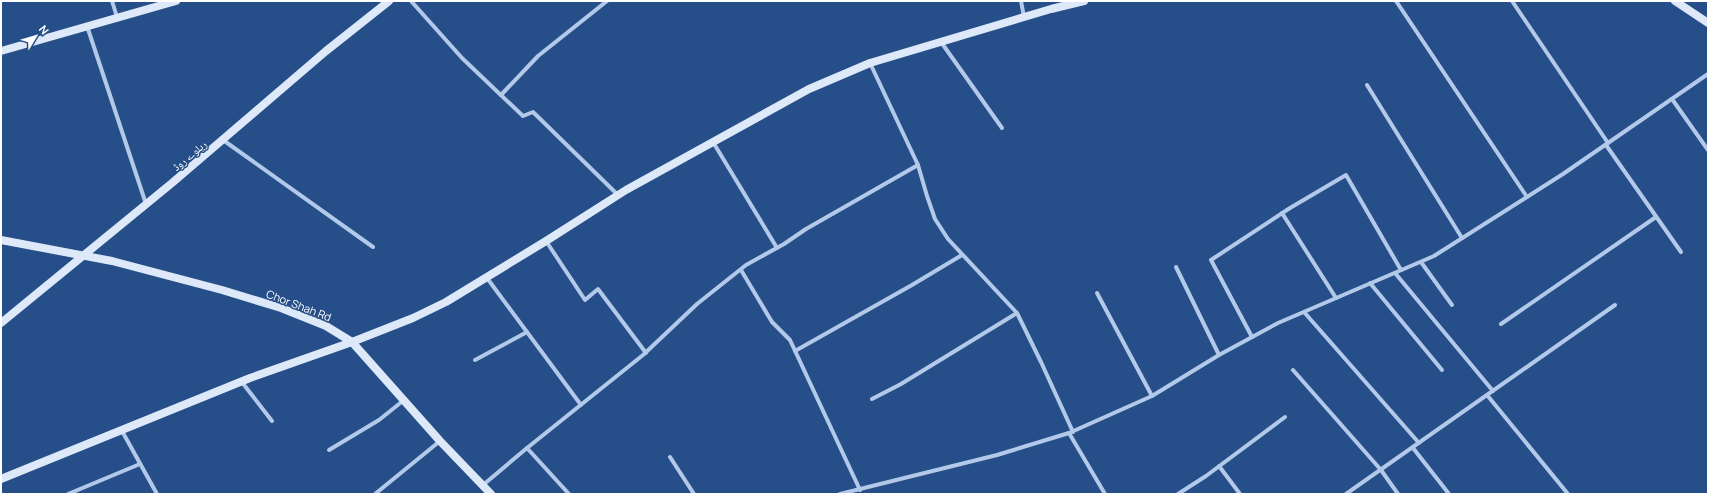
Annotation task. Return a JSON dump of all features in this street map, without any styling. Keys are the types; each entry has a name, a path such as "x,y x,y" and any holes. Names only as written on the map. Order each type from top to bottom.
{"street":[{"path":"112,1 117,17"},
{"path":"1,51 86,25 138,13 165,3 176,1"},
{"name":"ریلوے روڈ","path":"1,323 223,140 326,51 389,1"},
{"path":"411,1 462,58 523,116 533,112 618,195"},
{"path":"501,95 538,56 607,1"},
{"path":"1020,1 1024,17"},
{"path":"1,479 241,382 352,342 413,318 446,302 487,278 618,195 712,141 808,89 870,63 1024,17 1084,1"},
{"path":"1396,1 1527,197"},
{"path":"1512,1 1681,252"},
{"path":"1674,1 1708,23"},
{"path":"86,25 146,204"},
{"path":"940,42 1002,128"},
{"path":"870,63 918,165 935,219 948,239 1017,313 1042,362 1071,432 1103,493"},
{"path":"840,494 997,455 1071,432 1152,396 1219,355 1278,323 1434,256 1607,144 1708,74"},
{"path":"1367,85 1462,238"},
{"path":"1672,99 1708,150"},
{"path":"223,140 373,247"},
{"path":"712,141 777,248"},
{"path":"483,485 526,448 646,353 697,304 741,270 806,229 918,165"},
{"path":"1252,337 1211,260 1282,213 1346,175 1401,270"},
{"path":"1282,213 1336,298"},
{"path":"1501,324 1656,217"},
{"name":"Chor Shah Rd","path":"1,240 112,260 281,308 326,326 352,342 440,441 491,494"},
{"path":"546,242 585,300 598,289 646,353"},
{"path":"795,351 962,255"},
{"path":"1421,262 1452,305"},
{"path":"1176,267 1219,355"},
{"path":"741,270 772,322 790,340 860,490"},
{"path":"1395,273 1493,391"},
{"path":"487,278 581,405"},
{"path":"1370,283 1442,370"},
{"path":"1098,293 1152,396"},
{"path":"1346,494 1615,305"},
{"path":"1304,312 1419,443"},
{"path":"872,399 901,384 1017,313"},
{"path":"475,360 527,332"},
{"path":"1293,370 1381,470 1398,494"},
{"path":"241,382 272,421"},
{"path":"1487,395 1568,494"},
{"path":"329,450 379,420 404,399"},
{"path":"1178,494 1219,466 1285,417"},
{"path":"122,431 157,494"},
{"path":"375,494 440,441"},
{"path":"526,448 569,494"},
{"path":"1412,448 1449,494"},
{"path":"670,457 694,494"},
{"path":"71,493 140,464"},
{"path":"1219,466 1240,494"}]}
